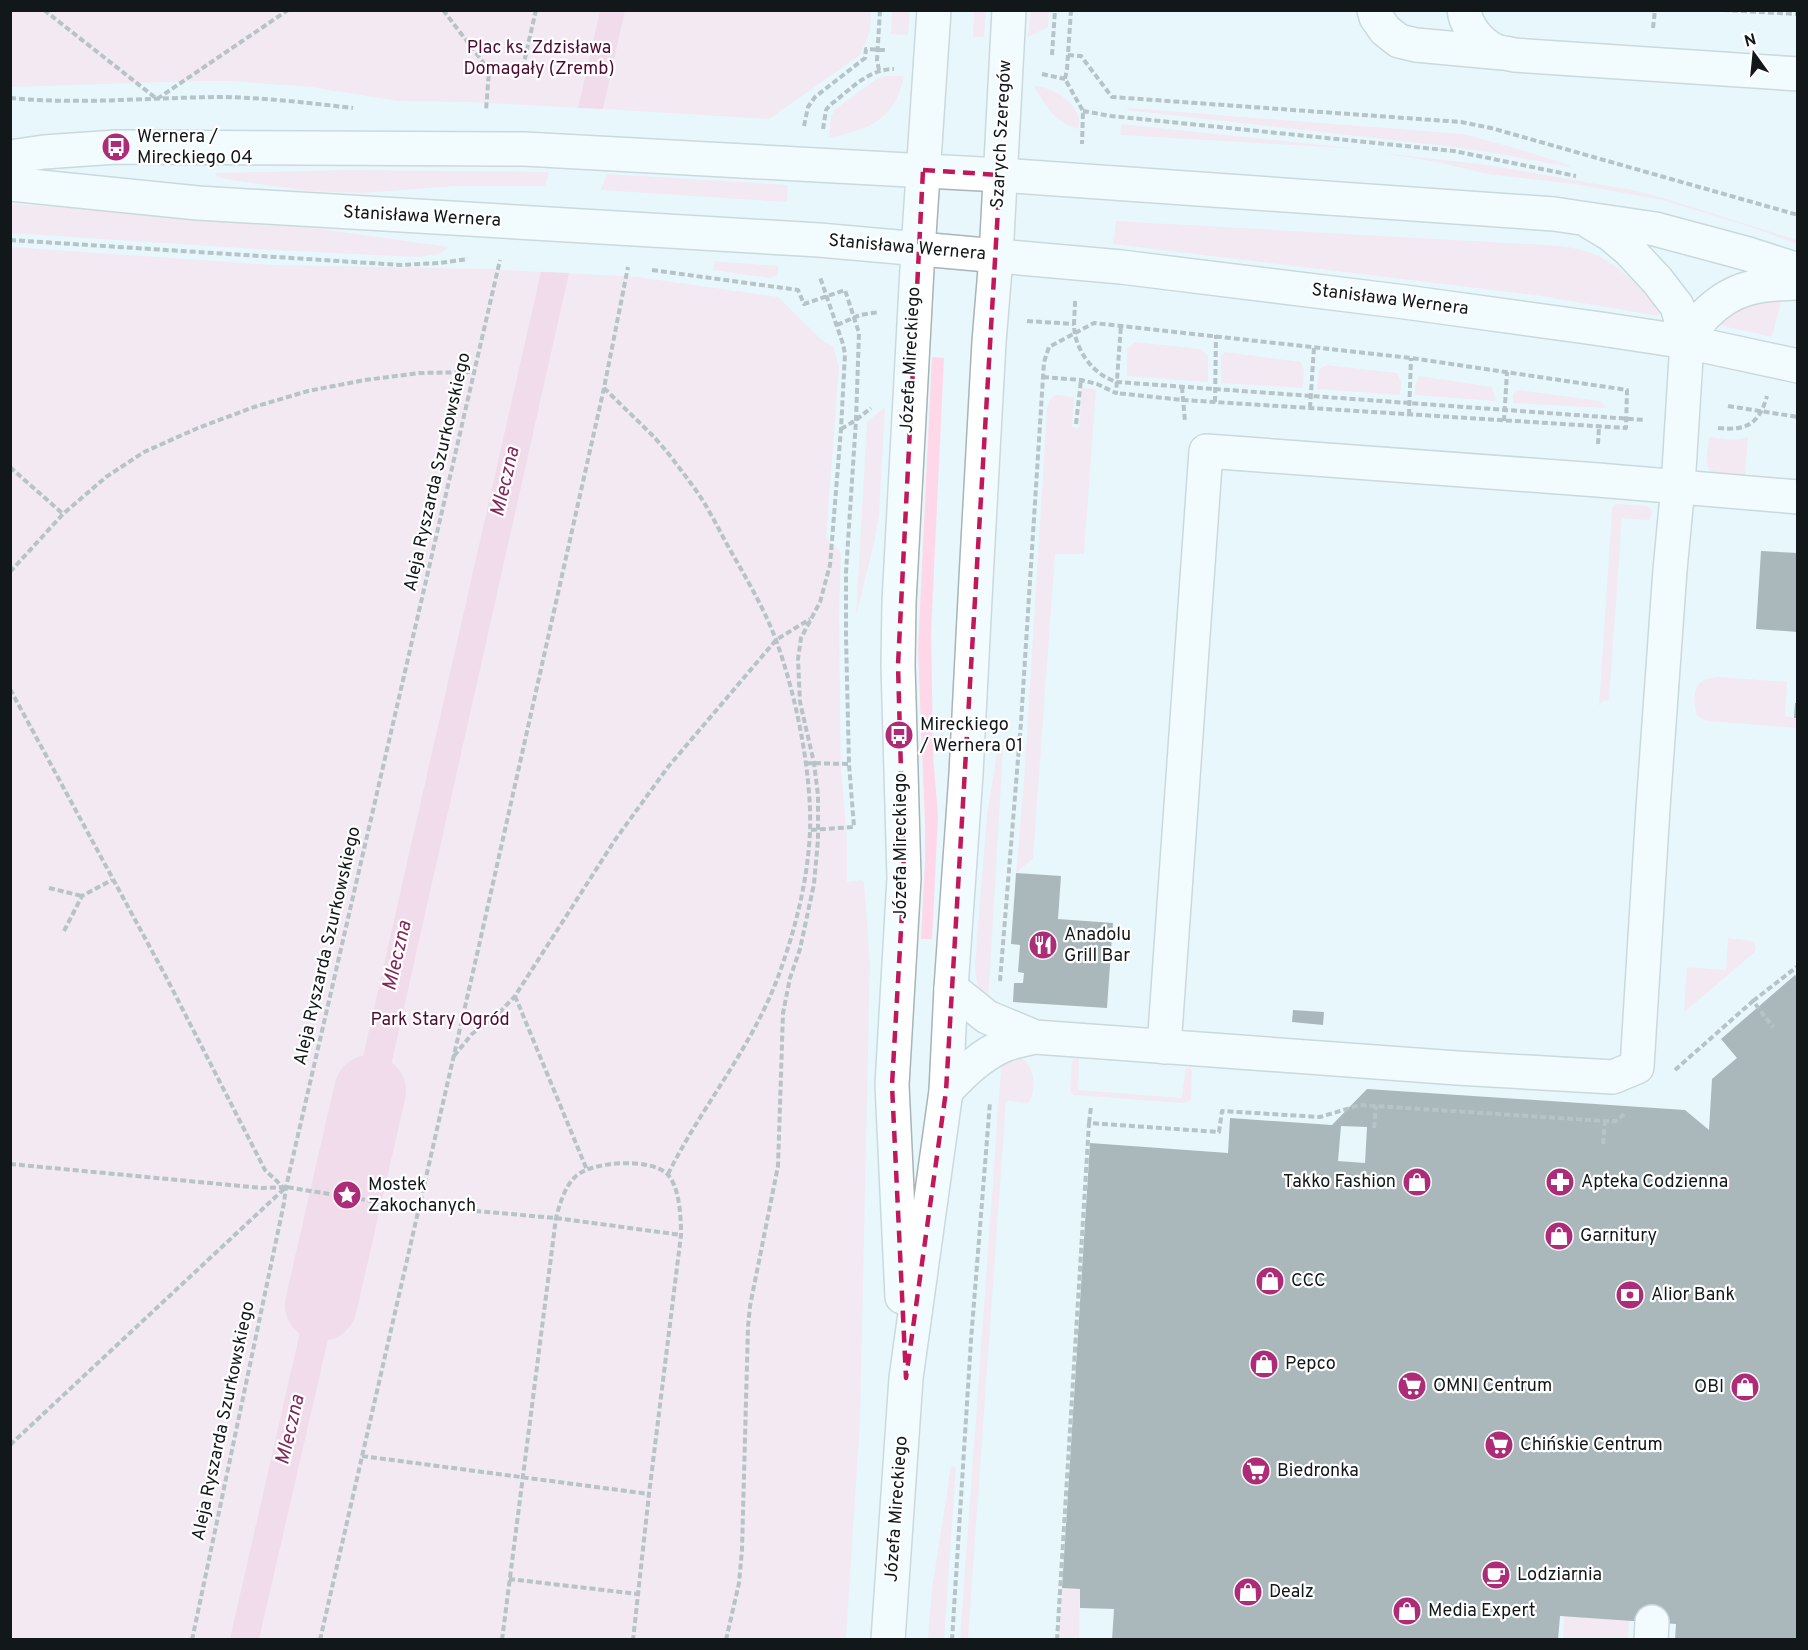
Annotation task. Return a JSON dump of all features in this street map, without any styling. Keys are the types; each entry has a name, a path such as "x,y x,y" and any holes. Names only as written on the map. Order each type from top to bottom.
{"street":[{"path":"923,170 934,10"},
{"name":"Szarych Szeregów","path":"996,257 1009,10"},
{"path":"1374,10 1376,18 1385,30 1399,41 1416,45 1797,74"},
{"path":"1464,10 1465,17 1473,31 1484,44 1495,51 1514,54"},
{"path":"10,158 44,152 116,147 524,149 923,170 1477,207 1584,218 1684,236 1797,270"},
{"name":"Józefa Mireckiego","path":"906,1378 892,1085 904,878 898,602 923,170"},
{"name":"Stanisława Wernera","path":"10,184 198,203 819,240 1121,267 1394,300 1687,342 1797,366"},
{"path":"996,1036 1613,1077 1637,1067 1652,820 1687,342 1677,306 1657,280 1629,250 1584,218"},
{"name":"Józefa Mireckiego","path":"888,1637 906,1378 946,1091 989,342 996,257"},
{"path":"1687,342 1704,316 1726,297 1744,289 1768,283 1797,283"},
{"path":"1164,1047 1206,451 1797,497"},
{"path":"951,988 987,1017 996,1036"},
{"path":"946,1091 976,1062 996,1036"}],"path":[{"path":"44,10 157,99 288,10"},
{"path":"443,10 489,70 485,115"},
{"path":"489,70 522,71 536,10"},
{"path":"879,70 877,50 880,10"},
{"path":"1052,55 1055,10"},
{"path":"1065,79 1071,10"},
{"path":"1723,10 1797,14"},
{"path":"803,129 808,107 815,98 865,58 866,49 885,50"},
{"path":"1068,55 1082,56 1112,97 1461,122 1797,216"},
{"path":"1083,111 1454,152 1581,177"},
{"path":"10,240 401,265 471,259"},
{"name":"Aleja Ryszarda Szurkowskiego","path":"192,1640 286,1187 500,260 491,260"},
{"path":"320,1640 604,387 628,267 617,267"},
{"path":"651,270 798,290 804,304 845,290 859,333 846,572 849,764 854,827 810,830"},
{"path":"726,1640 739,1583 742,1550 750,1306 778,1166 783,1013 814,884 818,830 818,795 814,763 801,702 798,659 801,638 824,589 832,545 845,354 819,271"},
{"path":"952,1640 971,1340 1021,722 1043,376 1044,362 1049,347 1094,322 1411,358 1627,390 1626,428 1215,402 1116,393 1081,380 1043,376"},
{"path":"1074,324 1075,334 1085,357 1098,374 1117,382 1626,418 1732,430 1755,421 1762,412"},
{"path":"1116,393 1121,325"},
{"path":"1215,402 1216,335"},
{"path":"1310,408 1314,346"},
{"path":"1409,415 1411,358"},
{"path":"10,572 63,514 106,477 144,452 198,428 254,407 308,391 365,380 420,373 475,372"},
{"path":"1504,421 1507,372"},
{"path":"1076,424 1081,380"},
{"path":"604,387 651,434 696,490 759,600 776,640 795,709 806,763 810,830 801,896 778,978 741,1053 681,1148 668,1174"},
{"path":"1728,406 1797,417"},
{"path":"10,467 63,514"},
{"path":"453,1057 472,1034 498,1014 515,996 615,840 668,767 776,640 811,618"},
{"path":"10,689 170,985 265,1170 281,1186 372,1201 556,1218 681,1235"},
{"path":"806,763 849,764"},
{"path":"64,931 82,896 112,880"},
{"path":"49,888 82,896"},
{"path":"1753,1001 1797,966"},
{"path":"515,996 587,1170"},
{"path":"1374,1128 1376,1106"},
{"path":"1057,1640 1091,1107"},
{"path":"1089,1123 1220,1132 1222,1111"},
{"path":"1603,1144 1605,1121"},
{"path":"502,1640 556,1218 560,1202 577,1175 600,1166 628,1163 656,1168 668,1174 677,1193 681,1235 633,1640"},
{"path":"10,1164 262,1188 286,1187"},
{"path":"10,1445 286,1187"},
{"path":"362,1456 649,1494"},
{"path":"509,1579 638,1594"}],"highlighted area":[{"path":"923,170 1000,175 946,1091 906,1378 892,1085 904,878 898,665"}],"green space":[{"name":"Plac ks. Zdzisława Domagały (Zremb)","path":"10,11 600,11 578,108 470,102 397,101 311,87 232,81 11,87"},
{"path":"625,11 871,11 870,32 859,56 769,119 603,109"},
{"path":"892,11 910,11 908,35 891,34"},
{"path":"974,11 986,11 984,37 973,37"},
{"path":"1031,11 1049,11 1048,27 1028,37"},
{"path":"884,76 904,76 900,91 887,113 878,121 857,131 829,138 834,110"},
{"path":"1034,86 1054,92 1068,101 1077,112 1078,129 1057,118"},
{"path":"1129,108 1463,134 1515,148 1570,167 1446,146 1126,110"},
{"path":"1121,124 1360,149 1120,135"},
{"path":"1382,153 1488,165 1637,191 1797,240 1797,244 1751,227 1662,200 1575,184 1486,174 1437,162"},
{"path":"347,170 549,172 545,186 457,186 361,193 308,191 225,179 215,174"},
{"path":"607,174 788,185 787,202 601,190"},
{"path":"10,204 249,219 449,247 439,254 418,257 11,233"},
{"path":"1116,221 1562,246 1594,254 1612,264 1639,287 1661,311 1658,316 1542,296 1113,244"},
{"name":"Park Stary Ogród","path":"11,247 273,265 490,269 638,277 778,297 823,341 833,346 839,367 826,538 841,553 839,615 841,769 847,840 847,882 862,880 864,883 870,962 860,1421 846,1639 11,1639"},
{"path":"715,261 778,266 778,275 770,278 713,270"},
{"path":"1759,302 1781,302 1772,337 1727,327 1721,325 1718,320 1723,314"},
{"path":"1135,342 1201,349 1208,356 1208,382 1127,376 1127,349"},
{"path":"1225,352 1301,362 1304,370 1303,388 1221,383 1221,357"},
{"path":"932,357 944,358 931,632 933,755 938,816 932,939 921,939 925,824 918,649"},
{"path":"1327,365 1397,373 1401,382 1400,395 1317,389 1319,369"},
{"path":"1419,376 1492,387 1496,401 1415,395 1415,386"},
{"path":"1082,388 1096,389 1084,554 1055,554 1033,858 1016,873 1024,781 1047,410 1049,401 1055,395 1074,397 1072,427 1079,428"},
{"path":"1518,390 1600,401 1606,408 1513,403 1513,394"},
{"path":"885,407 879,515 856,616 867,422"},
{"path":"1709,437 1734,440 1748,437 1745,477 1711,474 1706,462"},
{"path":"1617,504 1647,506 1652,512 1650,519 1647,520 1622,518 1609,700 1603,701 1599,706 1612,509"},
{"path":"1718,677 1787,682 1785,716 1797,718 1797,728 1703,719 1695,709 1696,690 1702,681"},
{"path":"998,748 1003,750 988,1004 978,985 975,964 987,815"},
{"path":"1728,938 1754,941 1755,952 1684,1012 1687,967 1726,970"},
{"path":"1002,1055 1017,1056 1023,1059 1031,1069 1034,1083 1029,1102 1006,1101 968,1639 960,1640"},
{"path":"1076,1058 1079,1059 1078,1090 1182,1098 1185,1071 1186,1068 1190,1068 1192,1071 1191,1100 1182,1103 1074,1095 1070,1090 1072,1062"},
{"path":"951,1466 956,1467 944,1639 928,1639 932,1589"},
{"path":"1062,1588 1080,1589 1079,1639 1059,1640"},
{"path":"1564,1616 1629,1620 1628,1639 1563,1640"}],"water":[{"path":"600,11 625,11 603,109 578,108"},
{"path":"541,272 569,273 363,1190 334,1185"},
{"path":"329,1205 358,1209 259,1639 230,1639"}],"building":[{"path":"1761,551 1798,553 1798,632 1756,629"},
{"path":"1795,703 1798,703 1798,718 1794,718"},
{"path":"1016,873 1061,876 1058,919 1113,923 1107,1008 1013,1002 1014,983 1023,983 1024,973 1018,972 1020,945 1011,944"},
{"name":"OMNI Centrum","path":"1795,975 1798,978 1798,1640 1675,1640 1676,1624 1560,1616 1558,1640 1112,1640 1114,1609 1080,1608 1080,1589 1062,1588 1090,1143 1228,1153 1230,1118 1332,1125 1367,1089 1685,1110 1709,1130 1712,1079 1737,1058 1721,1039","holes":["1341,1126 1367,1127 1365,1163 1338,1161"]},
{"path":"1293,1010 1324,1012 1323,1025 1292,1022"}],"waterway":[{"name":"Mleczna","path":"321,1305 370,1091"}],"place":[{"name":"Wernera / Mireckiego 04","path":"116,147"},
{"name":"Mireckiego / Wernera 01","path":"899,735"},
{"name":"Anadolu Grill Bar","path":"1043,945"},
{"name":"Takko Fashion","path":"1417,1182"},
{"name":"Apteka Codzienna","path":"1560,1182"},
{"name":"Mostek Zakochanych","path":"347,1195"},
{"name":"Garnitury","path":"1559,1236"},
{"name":"CCC","path":"1270,1281"},
{"name":"Alior Bank","path":"1630,1295"},
{"name":"Pepco","path":"1264,1364"},
{"name":"OMNI Centrum","path":"1412,1386"},
{"name":"OBI","path":"1745,1387"},
{"name":"Chińskie Centrum","path":"1499,1445"},
{"name":"Biedronka","path":"1256,1471"},
{"name":"Lodziarnia","path":"1496,1575"},
{"name":"Dealz","path":"1248,1592"},
{"name":"Media Expert","path":"1407,1611"}]}
